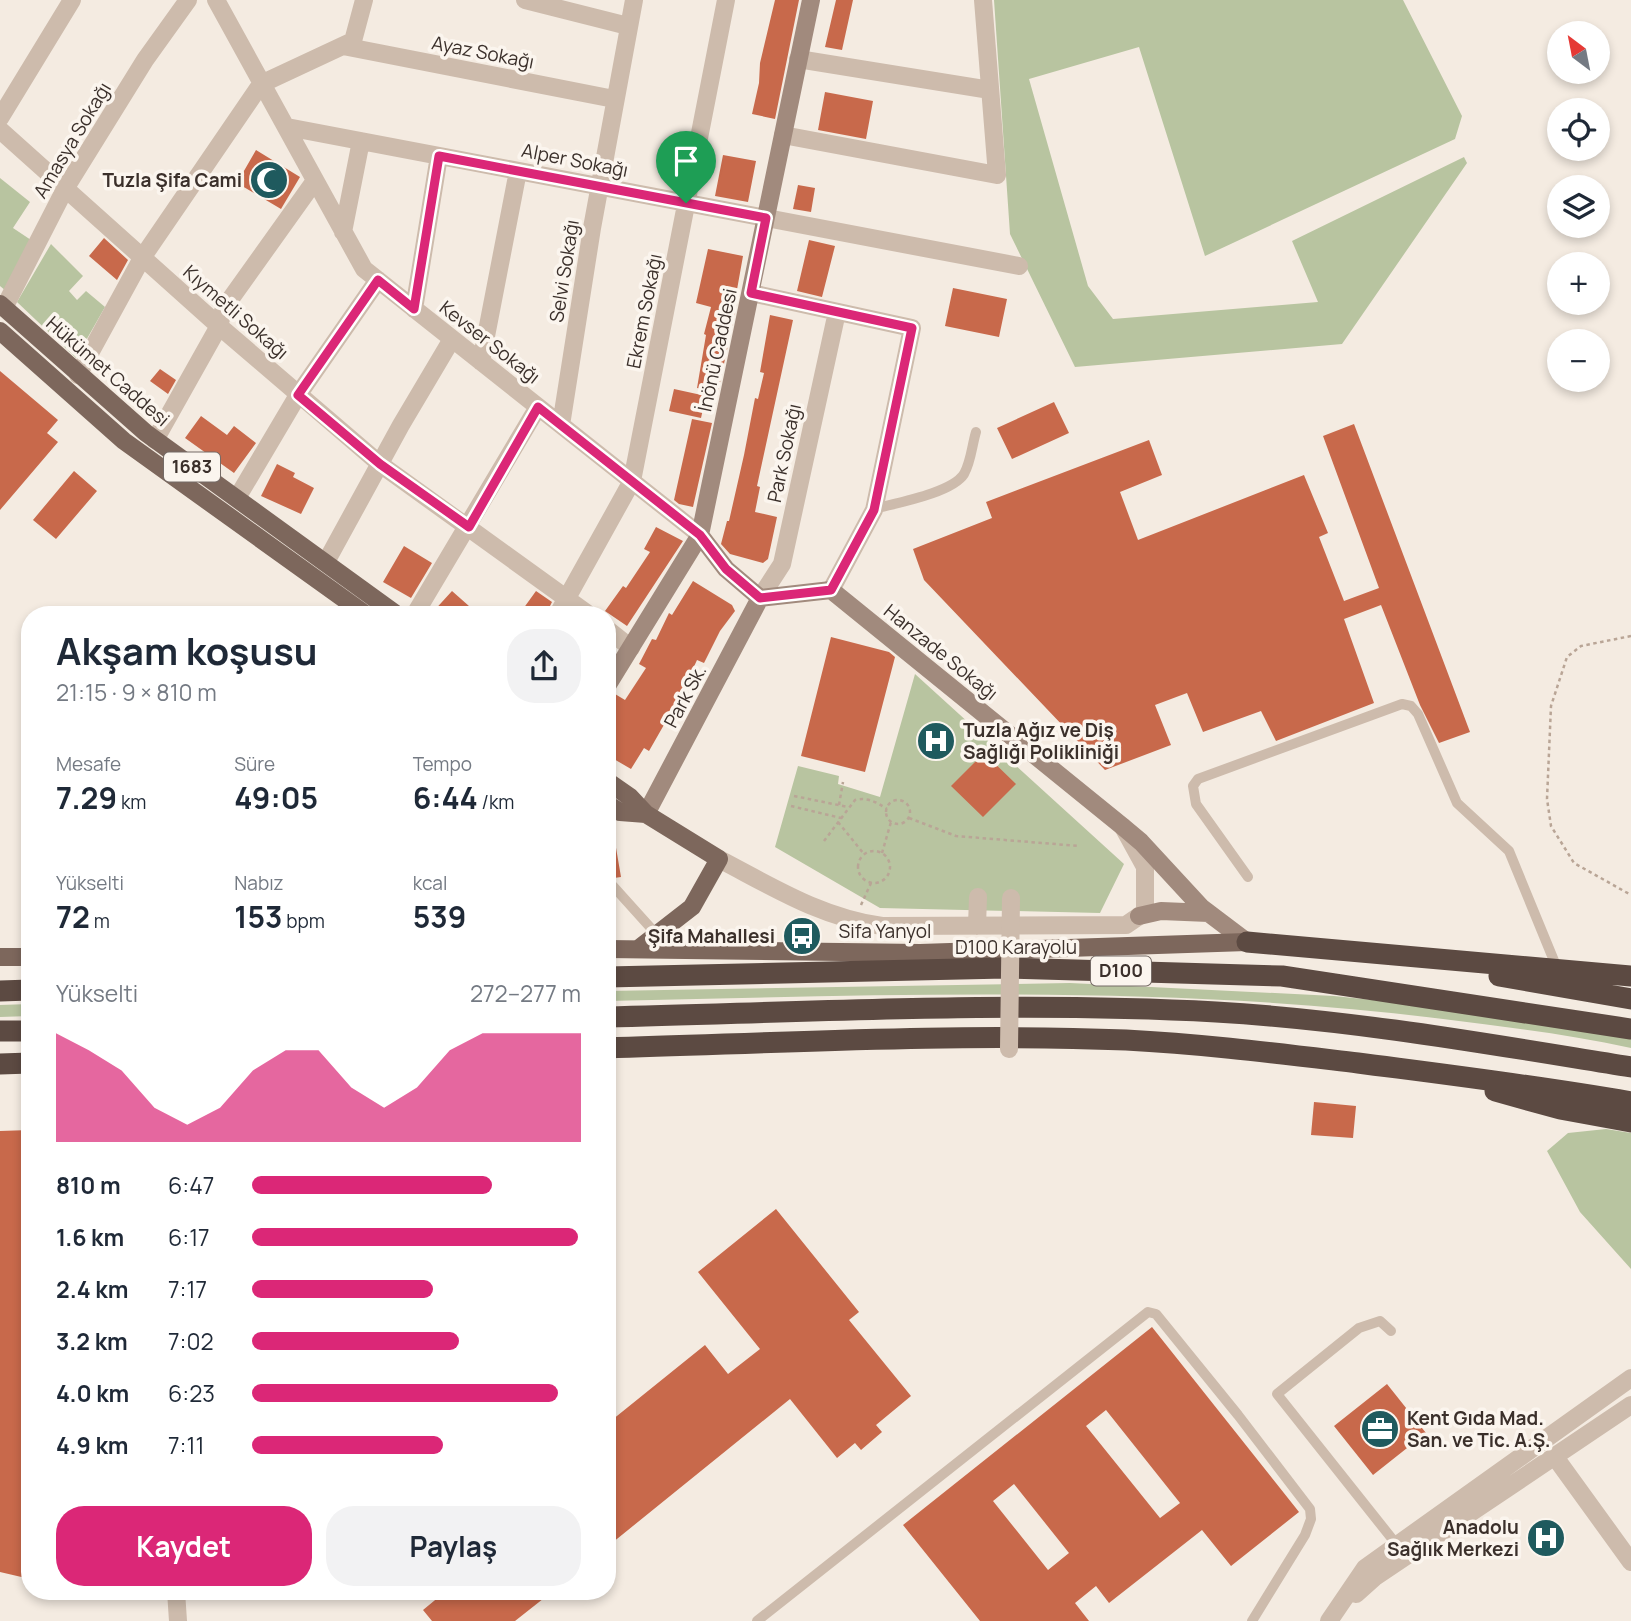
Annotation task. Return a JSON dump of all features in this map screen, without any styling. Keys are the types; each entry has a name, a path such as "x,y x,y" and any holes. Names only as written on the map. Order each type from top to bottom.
{"highway":[{"path":"1247,942 1370,952 1554,977 1631,999"},
{"name":"D100 Karayolu","path":"616,977 1005,968 1282,976 1631,1029"},
{"path":"1554,977 1631,975"},
{"path":"0,991 21,990"},
{"name":"D100","path":"616,1017 1005,1008 1217,1012 1359,1026 1631,1067"},
{"path":"0,1031 21,1031"},
{"path":"616,1048 1128,1040 1289,1055 1555,1088 1631,1102"},
{"path":"0,1064 21,1063"},
{"path":"1418,1071 1560,1109 1631,1122"}],"main road":[{"name":"Hükümet Caddesi","path":"2,306 155,440 385,606"},
{"name":"1683","path":"0,331 124,441 354,606"},
{"path":"616,787 630,796 646,814 719,859 692,907 658,936 638,948"},
{"path":"616,810 646,814"},
{"name":"Sifa Yanyol","path":"616,949 920,953 1247,942"},
{"path":"0,957 21,957"}],"street":[{"path":"0,118 72,0"},
{"name":"Amasya Sokağı","path":"2,306 65,189 145,60 188,0"},
{"name":"Kevser Sokağı","path":"216,0 364,269 700,535"},
{"path":"78,375 142,258 261,84 353,41 364,0"},
{"path":"525,0 628,26"},
{"name":"Selvi Sokağı","path":"561,425 599,186 634,0"},
{"name":"Ekrem Sokağı","path":"563,606 632,481 726,0"},
{"name":"İnönü Caddesi","path":"616,671 700,535 811,0"},
{"path":"783,135 996,175 990,90 979,1"},
{"name":"Ayaz Sokağı","path":"343,46 614,99"},
{"path":"798,59 990,90"},
{"name":"Alper Sokağı","path":"287,127 1019,266"},
{"name":"Kıymetli Sokağı","path":"0,130 219,326 380,464 578,606"},
{"path":"343,232 361,141"},
{"path":"414,309 439,156"},
{"path":"481,362 518,171"},
{"path":"155,440 219,326 224,308 314,181"},
{"path":"237,498 298,395 378,280"},
{"path":"700,535 726,569 760,598 831,590 874,510 912,328 751,293"},
{"name":"Park Sokağı","path":"760,598 782,564 836,312"},
{"path":"326,562 452,339"},
{"path":"420,606 538,407"},
{"name":"Hanzade Sokağı","path":"831,590 1122,826 1209,913 1247,942"},
{"name":"Park Sk.","path":"646,814 760,598"},
{"path":"616,636 631,648"},
{"path":"719,859 816,909 882,926 1126,925 1145,912 1145,867 1122,826"},
{"path":"977,926 978,897"},
{"path":"1009,1048 1011,898"},
{"path":"1139,916 1161,911 1209,913"},
{"path":"1332,1617 1365,1568 1631,1378"},
{"path":"1332,1617 1375,1577 1631,1405"},
{"path":"1555,1457 1631,1562"},
{"path":"177,1600 178,1621"}],"lane":[{"path":"874,510 956,482 968,465 976,432"},
{"path":"1248,877 1196,804 1193,786 1198,779 1402,704 1411,706 1418,714 1458,803 1509,851 1554,977"},
{"path":"616,889 658,936"},
{"path":"757,1621 1147,1312 1156,1314 1310,1509 1311,1519 1305,1535 1252,1621"},
{"path":"1391,1331 1380,1321 1359,1328 1277,1394 1397,1545"}],"path":[{"path":"1631,636 1581,646 1567,657 1550,706 1547,799 1550,826 1574,863 1631,895"},
{"path":"839,805 844,782"},
{"path":"794,796 848,807"},
{"path":"824,841 855,800 864,798 875,801 887,809"},
{"path":"909,818 909,807 903,801 892,802 887,809 891,821 898,824 909,818 956,836 1079,846"},
{"path":"790,806 839,820 864,854"},
{"path":"883,853 891,821"},
{"path":"874,850 883,853 890,863 889,873 882,881 871,883 862,878 857,868 864,854 874,850"},
{"path":"853,920 871,883"}],"green space":[{"path":"994,0 1403,0 1462,116 1455,139 1205,256 1139,47 1029,79 1088,286 1113,319 1318,302 1292,241 1464,157 1467,163 1342,344 1075,367 1010,234"},
{"path":"0,178 30,202 13,228 34,242 6,291 0,286"},
{"path":"51,244 83,276 69,291 77,300 86,291 105,307 76,358 17,302"},
{"path":"915,674 1124,864 1100,913 880,908 775,847 798,766 839,776 838,784 880,797"},
{"path":"1070,983 1334,996 1431,1006 1631,1037 1631,1048 1561,1035 1443,1019 1234,1001 1025,995 616,1001 616,991"},
{"path":"21,1004 21,1016 0,1017 0,1005"},
{"path":"1606,1129 1631,1133 1631,1269 1580,1212 1547,1151 1568,1133"}],"building":[{"path":"775,0 799,0 775,119 752,114 759,83 760,63"},
{"path":"836,0 853,0 842,50 825,47"},
{"path":"825,92 873,101 866,139 818,130"},
{"name":"Tuzla Şifa Cami","path":"256,150 300,177 281,209 237,183"},
{"path":"723,155 756,161 748,202 715,196"},
{"path":"798,185 815,188 811,212 793,209"},
{"path":"104,238 128,260 117,280 89,256"},
{"path":"809,240 835,246 822,297 797,291"},
{"path":"708,249 743,256 735,312 718,392 697,388 706,335 704,334 711,307 696,303"},
{"path":"953,288 1007,299 999,337 945,326"},
{"path":"770,315 793,320 757,486 760,487 755,512 777,517 768,559 763,563 730,554 721,544 729,521 755,398 758,399 764,373 760,372"},
{"path":"160,369 176,380 168,394 150,381"},
{"path":"0,371 58,420 47,433 58,442 0,510"},
{"path":"674,389 706,396 701,418 669,411"},
{"path":"1054,402 1069,433 1012,459 997,428"},
{"path":"201,416 227,435 234,426 256,443 234,473 185,438"},
{"path":"692,419 712,423 693,507 674,500"},
{"path":"1354,424 1470,732 1439,743 1420,705 1381,605 1344,619 1374,703 1276,741 1261,711 1203,732 1187,693 1155,705 1171,745 1105,770 924,580 913,549 992,518 986,502 1149,440 1162,475 1120,492 1138,540 1304,475 1328,533 1319,537 1344,601 1379,588 1323,436"},
{"path":"277,464 295,473 293,477 314,488 301,514 261,496"},
{"path":"74,471 97,491 56,539 33,520"},
{"path":"656,527 683,541 627,626 616,618 616,606 609,606 623,586 626,588 650,552 644,549"},
{"path":"404,546 432,563 411,598 383,582"},
{"path":"693,581 732,605 735,611 720,631 704,663 697,660 681,695 649,751 644,748 631,769 616,760 616,695 625,700 646,668 639,664 652,639 656,640 669,613 672,615"},
{"path":"452,591 469,606 438,606"},
{"path":"536,591 552,602 550,606 525,606"},
{"path":"831,637 889,652 895,657 865,772 801,756"},
{"path":"984,753 1016,784 983,817 951,786"},
{"path":"616,848 621,877 616,878"},
{"path":"1314,1102 1356,1106 1353,1138 1311,1135"},
{"path":"21,1130 21,1577 0,1572 0,1131"},
{"path":"776,1209 859,1312 849,1320 911,1396 876,1425 882,1432 861,1450 855,1443 837,1458 790,1399 616,1540 616,1417 705,1345 728,1374 760,1349 698,1272"},
{"path":"1152,1327 1299,1512 1231,1566 1202,1530 1109,1603 1096,1586 1075,1603 1089,1621 980,1621 903,1525","holes":["1106,1410 1180,1503 1160,1518 1086,1426","1014,1484 1069,1553 1048,1570 993,1501"]},
{"name":"Kent Gıda Mad. San. ve Tic. A.Ş.","path":"1387,1384 1426,1433 1373,1475 1334,1426"},
{"path":"435,1600 542,1600 515,1621 432,1621 423,1610"}],"place":[{"name":"Tuzla Şifa Cami","path":"269,180"},
{"name":"Tuzla Ağız ve Diş Sağlığı Polikliniği","path":"936,741"},
{"name":"Şifa Mahallesi","path":"802,936"},
{"name":"Kent Gıda Mad. San. ve Tic. A.Ş.","path":"1380,1429"},
{"name":"Anadolu Sağlık Merkezi","path":"1546,1538"}],"route":[{"path":"439,156 686,203 766,218 751,293 912,328 874,510 831,590 760,598 726,569 700,535 538,407 469,527 380,464 298,395 378,280 414,309 439,156"}]}
